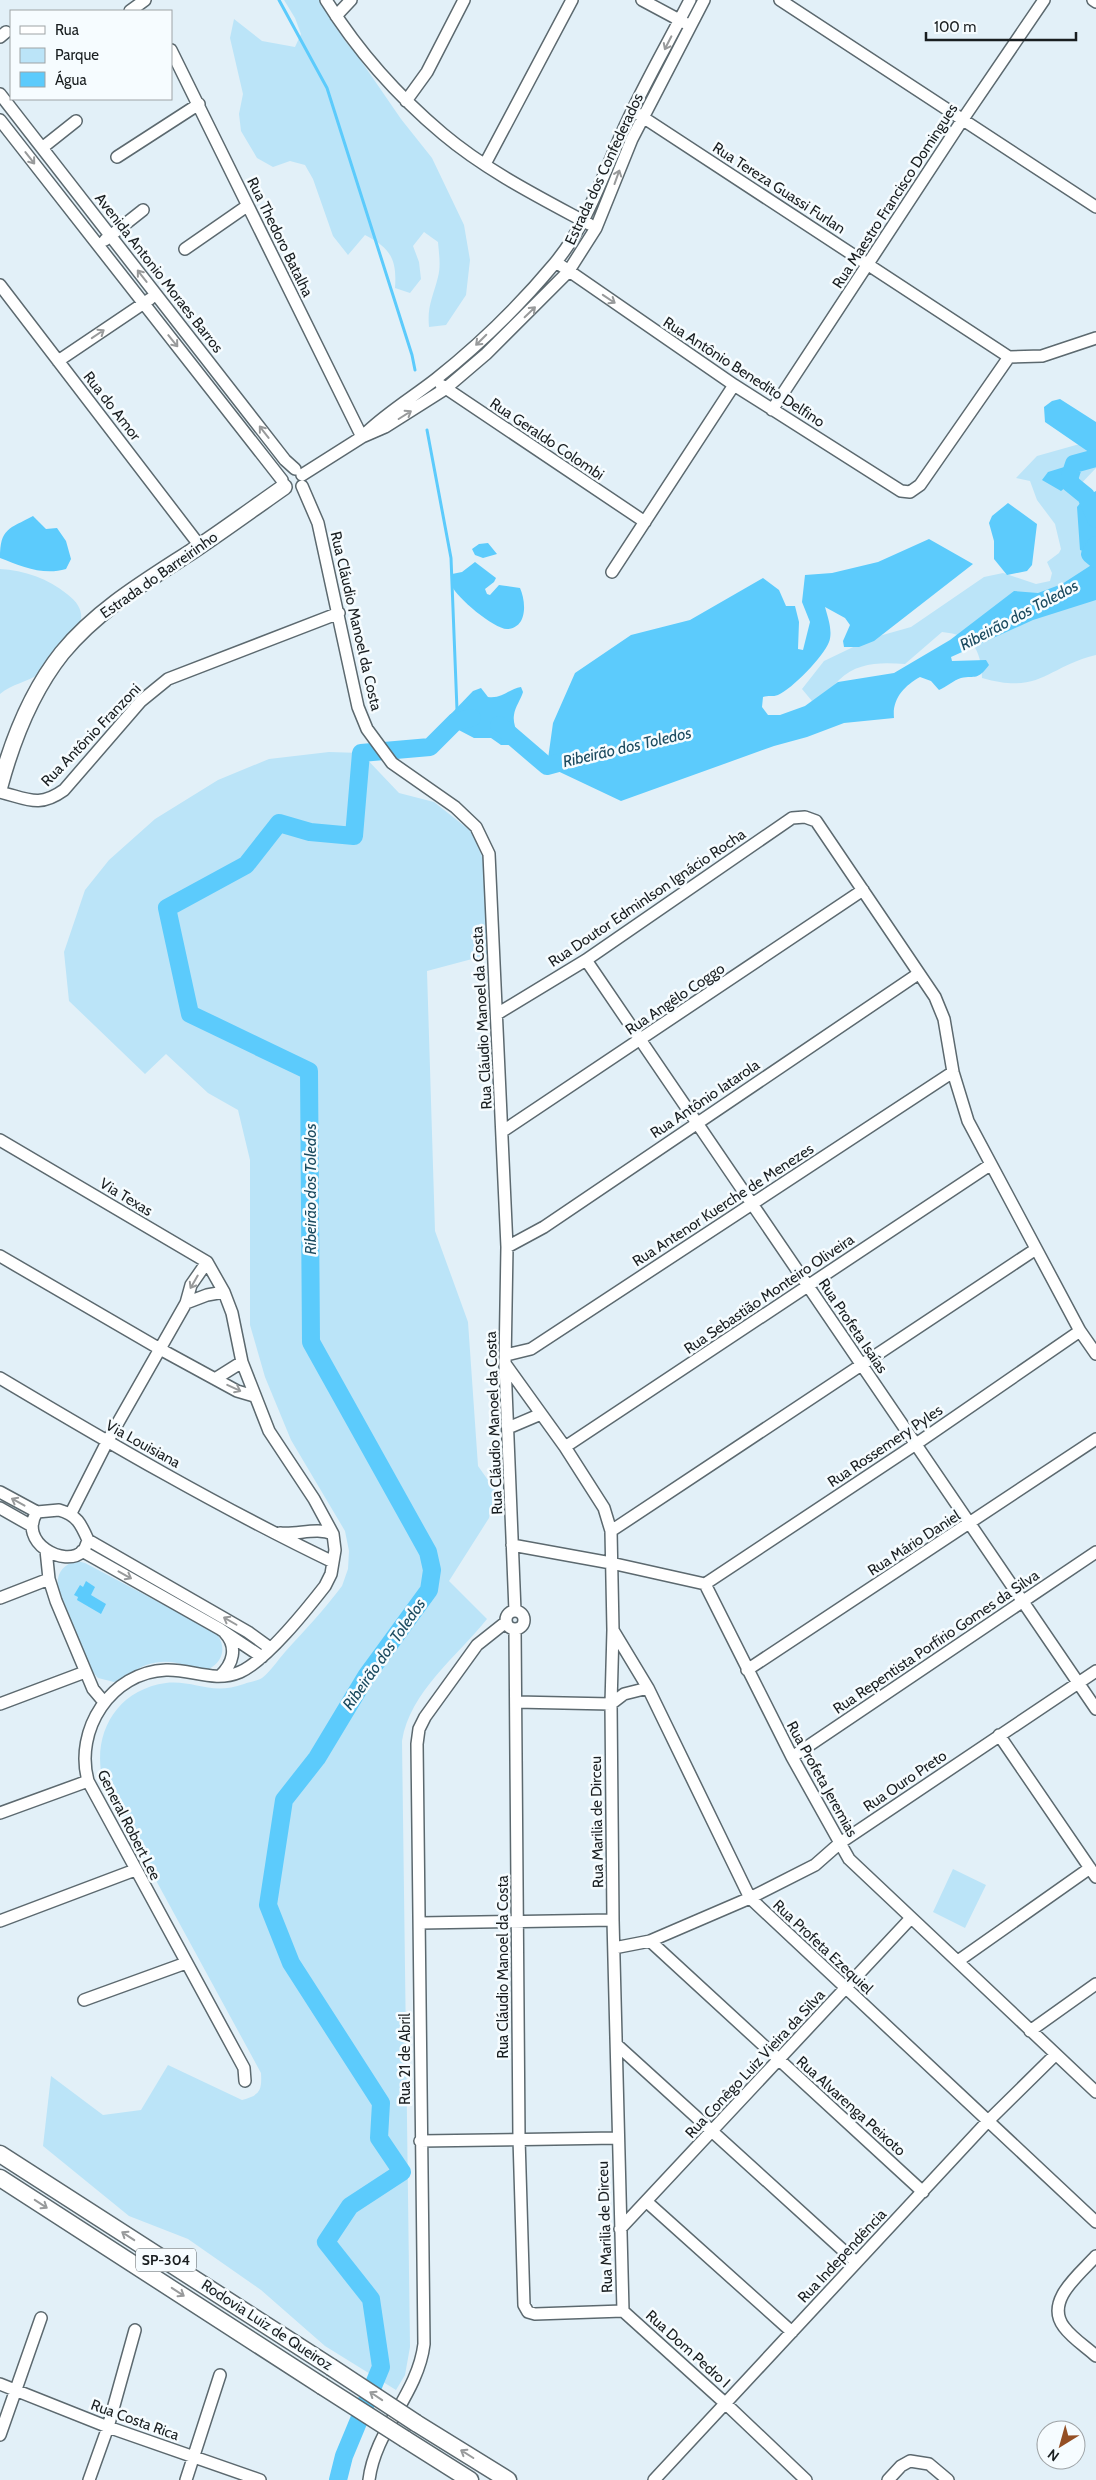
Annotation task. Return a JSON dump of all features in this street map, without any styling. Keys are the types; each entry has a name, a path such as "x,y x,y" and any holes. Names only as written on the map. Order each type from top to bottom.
{"highway":[{"name":"Rodovia Luiz de Queiroz","path":"0,2154 416,2423 508,2480"},
{"name":"Rodovia Luiz de Queiroz","path":"0,2178 470,2480"}],"main road":[{"name":"Estrada do Barreirinho","path":"0,786 19,726 45,677 63,652 111,606 200,546 283,483"}],"street":[{"path":"131,10 145,0"},
{"path":"326,0 372,63 406,101 444,135 485,164 596,228"},
{"path":"336,16 352,0"},
{"path":"406,101 427,72 464,0"},
{"path":"485,164 572,0"},
{"path":"642,0 691,26"},
{"name":"Estrada dos Confederados","path":"362,437 380,419 476,346 556,262 584,222 633,111 690,0"},
{"name":"Estrada dos Confederados","path":"283,483 288,470 300,477 362,437 385,428 446,389 486,354 568,272 596,228 643,117 704,0"},
{"path":"780,0 1096,207"},
{"name":"Rua Maestro Francisco Domingues","path":"772,410 963,119 1044,0"},
{"name":"Rua Thedoro Batalha","path":"172,52 362,437"},
{"name":"Avenida Antonio Moraes Barros","path":"0,94 300,477"},
{"path":"116,157 199,104"},
{"path":"0,121 13,111"},
{"name":"Rua Tereza Guassi Furlan","path":"633,111 1009,357"},
{"name":"Avenida Antonio Moraes Barros","path":"0,121 283,483"},
{"path":"42,148 76,121"},
{"path":"185,249 248,206"},
{"path":"98,246 143,210"},
{"name":"Rua Antônio Benedito Delfino","path":"556,262 734,386 902,492 910,492 920,485 1009,357"},
{"name":"Rua do Amor","path":"0,285 6,301 58,361 200,546"},
{"path":"58,361 156,294"},
{"path":"1009,357 1042,356 1096,338"},
{"name":"Rua Geraldo Colombi","path":"435,379 446,389 645,522"},
{"path":"612,572 734,386"},
{"path":"283,483 293,491 300,477"},
{"name":"Rua Cláudio Manoel da Costa","path":"300,477 318,523 358,707 367,729 392,763 455,807 476,827 489,854 507,1247 506,1360 514,1611 522,1615 524,1620 523,1624 510,1626 516,1702 519,2138 524,2306"},
{"name":"Rua Antônio Franzoni","path":"0,792 34,801 51,800 64,790 141,701 168,679 339,613"},
{"name":"Rua Doutor Edminlson Ignácio Rocha","path":"497,1014 586,960 792,818 805,817 816,822 863,890"},
{"path":"863,890 935,997 944,1019 953,1072 968,1121 1080,1331 1096,1354"},
{"name":"Rua Angêlo Coggo","path":"503,1131 641,1041 863,890"},
{"name":"Rua Profeta Isaías","path":"586,960 1096,1709"},
{"name":"Rua Antônio Iatarola","path":"507,1247 544,1227 696,1122 918,974"},
{"name":"Rua Antenor Kuerche de Menezes","path":"506,1360 531,1349 953,1072"},
{"name":"Via Texas","path":"0,1140 207,1262 224,1292"},
{"name":"Rua Sebastião Monteiro Oliveira","path":"565,1448 990,1165"},
{"path":"611,1531 1036,1249"},
{"path":"0,1256 160,1349 215,1379 254,1396"},
{"path":"71,1513 107,1442 186,1303 191,1285 207,1262"},
{"path":"186,1303 207,1294 224,1292"},
{"name":"General Robert Lee","path":"224,1292 232,1313 242,1362 269,1431 314,1499 333,1534 331,1574 325,1586 262,1657 240,1672 220,1676 200,1675 184,1671 158,1671 123,1685 104,1702 96,1713 86,1739 84,1758 88,1781 244,2068 245,2080"},
{"name":"Rua Rossemery Pyles","path":"705,1584 916,1444 1080,1331"},
{"name":"Rua Marilia de Dirceu","path":"506,1360 604,1508 611,1531 613,1920 617,2045 617,2138 623,2311"},
{"path":"215,1379 242,1362"},
{"name":"Via Louisiana","path":"0,1378 107,1442 273,1532 333,1562"},
{"path":"508,1428 541,1414"},
{"name":"Rua Mário Daniel","path":"747,1670 1096,1439"},
{"path":"0,1492 37,1512 59,1510 71,1513 79,1521 88,1540 248,1632 270,1648"},
{"path":"0,1508 30,1526 32,1532 46,1550 60,1556 72,1556 82,1551 88,1540"},
{"path":"30,1526 37,1512"},
{"name":"Via Louisiana","path":"273,1532 293,1534 321,1531 333,1534"},
{"path":"512,1545 611,1563 705,1584"},
{"path":"46,1550 49,1579 92,1689 104,1702"},
{"path":"82,1551 220,1629 262,1657"},
{"name":"Rua Repentista Porfírio Gomes da Silva","path":"792,1757 1096,1552"},
{"path":"0,1598 49,1579 60,1556"},
{"name":"Rua Profeta Jeremias","path":"705,1584 792,1757 855,1866 1096,2092"},
{"name":"Rua 21 de Abril","path":"370,2480 371,2466 380,2445 416,2378 422,2362 424,2324 420,2141 420,1923 417,1744 419,1729 425,1716 477,1645 510,1626"},
{"path":"220,1629 233,1645 233,1653 227,1670 220,1676"},
{"name":"Rua Profeta Ezequiel","path":"613,1630 648,1688 750,1898 846,1990 1096,2222"},
{"path":"613,1652 626,1650"},
{"name":"Rua Ouro Preto","path":"614,1948 650,1941 750,1898 816,1865 840,1843 1096,1671"},
{"path":"0,1704 85,1672"},
{"path":"516,1702 611,1704 624,1694 648,1688"},
{"path":"958,1961 1093,1873 999,1735"},
{"path":"0,1813 88,1781"},
{"path":"0,1921 135,1870"},
{"name":"Rua Conêgo Luiz Vieira da Silva","path":"620,2229 846,1990 911,1918"},
{"path":"420,1923 613,1920"},
{"name":"Rua Alvarenga Peixoto","path":"650,1941 923,2192"},
{"path":"84,2000 186,1963"},
{"path":"1030,2031 1096,1984"},
{"path":"617,2045 856,2262"},
{"name":"Rua Independência","path":"654,2480 988,2122 1055,2055"},
{"path":"420,2141 617,2138"},
{"path":"647,2202 792,2332"},
{"path":"1096,2256 1061,2296 1058,2316 1064,2327 1096,2356"},
{"name":"Rua Dom Pedro I","path":"524,2306 528,2312 535,2314 623,2311 726,2404 806,2480"},
{"path":"0,2435 41,2318"},
{"path":"89,2480 108,2427 135,2330"},
{"path":"186,2480 220,2376"},
{"name":"Rua Costa Rica","path":"0,2384 108,2427 260,2480"},
{"path":"888,2480 901,2466 910,2461 929,2464 948,2480"}],"green space":[{"path":"284,0 323,0 328,5 345,41 357,55 401,119 432,158 464,225 470,260 466,295 446,325 429,327 430,307 438,277 440,260 438,242 424,232 413,246 419,262 421,279 410,293 395,288 393,262 391,256 381,245 365,235 348,255 333,236 313,179 305,165 290,161 273,167 257,158 241,131 239,114 243,94 230,38 234,19 262,41 295,47 301,34 295,18"},
{"path":"1096,440 1096,468 1076,489 1086,500 1096,505 1096,655 1079,660 1031,681 1018,683 1002,682 982,678 980,659 977,651 968,640 961,636 942,632 905,664 878,663 861,666 846,674 825,695 812,701 802,689 824,661 872,638 911,627 984,577 1003,573 1036,584 1050,581 1052,573 1047,562 1059,553 1061,549 1055,524 1037,500 1030,481 1016,478 1037,456"},
{"path":"0,569 27,573 52,584 75,602 80,609 81,617 76,632 46,669 0,694"},
{"path":"329,752 361,753 399,793 434,802 472,832 484,861 487,955 427,971 435,1231 468,1322 478,1466 495,1490 489,1518 449,1581 487,1619 424,1690 414,1706 402,1741 410,2347 405,2375 396,2390 325,2346 261,2290 188,2239 129,2216 43,2146 51,2076 103,2115 141,2110 168,2065 242,2100 253,2096 259,2091 261,2073 104,1785 100,1750 110,1719 132,1695 148,1687 176,1683 222,1688 262,1678 342,1586 348,1569 349,1551 345,1531 291,1440 265,1377 250,1325 250,1160 238,1110 208,1093 166,1054 145,1074 69,1001 64,952 85,890 109,860 155,819 218,780 269,759"},
{"path":"77,1561 85,1563 215,1632 219,1637 222,1647 221,1657 218,1662 209,1669 171,1662 155,1663 146,1665 123,1679 114,1682 98,1678 90,1669 58,1587 59,1574 64,1567"},
{"path":"953,1869 986,1885 965,1928 933,1912"}],"water":[{"path":"1060,399 1096,422 1096,457 1045,422 1044,407 1052,401"},
{"path":"1074,464 1074,470 1070,476 1075,480 1061,491 1042,480 1048,472"},
{"path":"1096,491 1096,545 1090,554 1080,550 1077,507 1086,496"},
{"path":"1008,503 1037,524 1032,565 1027,571 1007,575 994,559 994,541 989,523 992,516"},
{"path":"33,516 46,529 57,528 66,541 71,559 66,569 41,571 0,558 0,548 4,535 12,527"},
{"path":"929,539 973,564 874,641 859,647 844,647 843,641 850,625 845,618 825,607 830,624 829,642 826,648 799,679 784,692 778,695 763,697 762,707 768,715 780,715 805,706 838,682 894,673 950,640 1014,591 1038,593 1062,584 1096,562 1096,600 1033,620 951,657 952,661 986,660 989,665 979,675 958,679 939,690 931,681 920,677 900,694 895,705 894,718 844,723 621,801 547,766 553,723 575,673 631,635 690,620 763,578 779,590 786,606 795,606 799,622 798,649 803,650 810,622 802,602 805,575 832,573 878,562"},
{"path":"488,543 497,554 483,558 475,555 472,549 479,544"},
{"path":"475,562 496,578 485,589 487,594 490,595 499,585 520,588 524,613 519,624 507,629 493,624 476,612 455,591 452,586 452,574 462,572"},
{"path":"521,687 523,692 514,715 516,733 510,745 501,745 491,738 474,738 451,726 449,716 473,691 481,688 488,697 493,697"},
{"path":"86,1581 95,1587 91,1595 106,1604 101,1614 77,1600 78,1597 74,1595 80,1585 83,1587"}],"waterway":[{"path":"279,0 327,88 412,355 415,370"},
{"path":"427,430 451,558 457,710"},
{"name":"Ribeirão dos Toledos","path":"1096,458 1074,464 1070,476 1070,483 1086,496 1096,519"},
{"name":"Ribeirão dos Toledos","path":"1096,545 1090,554 1096,559"},
{"name":"Ribeirão dos Toledos","path":"338,2480 344,2456 381,2367 371,2299 326,2242 350,2206 402,2172 379,2138 381,2103 291,1963 268,1905 284,1800 317,1758 367,1675 429,1590 432,1570 428,1552 311,1342 309,1071 190,1014 167,908 246,865 279,823 310,832 354,836 361,753 430,747 456,721 472,718"},
{"name":"Ribeirão dos Toledos","path":"499,725 547,766 569,760"}]}
